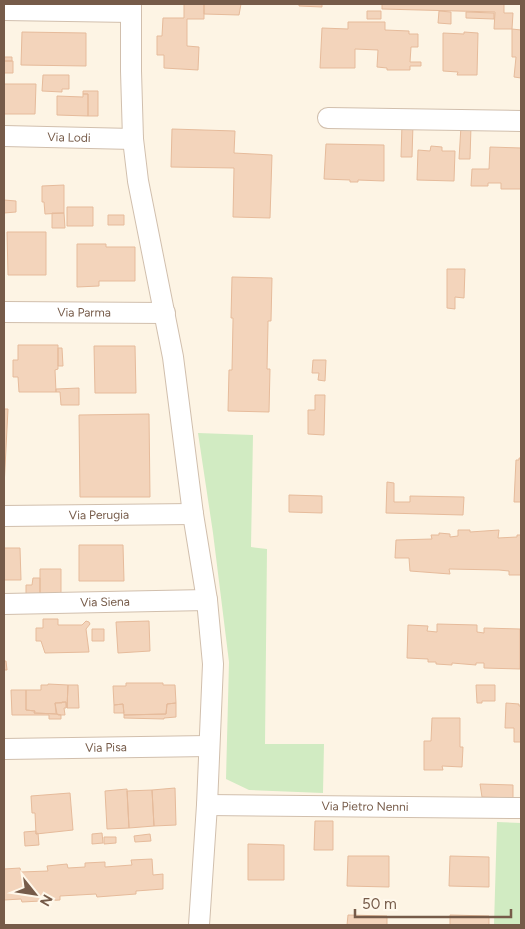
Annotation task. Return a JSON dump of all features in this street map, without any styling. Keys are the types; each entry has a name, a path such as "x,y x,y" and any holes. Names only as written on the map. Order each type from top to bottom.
{"street":[{"path":"4,10 131,8 131,71 138,181 173,357 193,514 207,600 213,664 207,805 199,925"},
{"path":"328,118 521,121"},
{"name":"Via Lodi","path":"4,136 134,139"},
{"name":"Via Parma","path":"4,312 165,313"},
{"name":"Via Perugia","path":"4,516 193,514"},
{"name":"Via Siena","path":"4,604 207,600"},
{"name":"Via Pisa","path":"4,750 209,746"},
{"name":"Via Pietro Nenni","path":"207,805 521,808"}],"green space":[{"path":"198,433 253,435 251,547 267,549 265,744 324,744 323,793 249,790 226,779 229,662"},
{"path":"497,822 521,823 521,925 494,925"}],"building":[{"path":"184,4 204,4 204,19 187,19 187,46 199,47 198,70 164,68 164,55 157,55 157,36 162,36 163,18 184,18"},
{"path":"204,4 241,4 239,15 204,14"},
{"path":"299,4 322,4 322,7 299,6"},
{"path":"382,4 504,4 504,13 513,13 512,29 494,29 495,12 382,9"},
{"path":"367,11 381,11 381,19 367,19"},
{"path":"439,11 451,12 451,24 438,23"},
{"path":"466,12 494,13 494,19 466,18"},
{"path":"348,22 385,22 385,30 409,31 409,34 418,34 418,47 411,47 410,62 421,62 421,66 410,66 410,70 387,70 387,68 377,67 378,50 355,49 355,68 320,68 322,28 348,29"},
{"path":"512,29 521,30 521,78 514,77 516,57 512,57"},
{"path":"22,32 86,33 86,66 21,65"},
{"path":"464,32 478,33 477,75 457,75 458,72 443,71 443,33 464,34"},
{"path":"4,57 12,57 12,61 4,61"},
{"path":"4,61 13,61 13,73 4,73"},
{"path":"43,75 69,75 69,89 62,89 62,92 42,91"},
{"path":"4,84 36,84 35,114 4,114"},
{"path":"83,91 98,91 98,116 88,116 88,94 83,94"},
{"path":"83,94 88,94 88,116 57,115 57,96 83,97"},
{"path":"402,124 413,124 412,157 401,157"},
{"path":"461,126 471,126 470,159 459,159"},
{"path":"172,129 235,131 234,153 272,155 270,218 233,217 234,168 171,167"},
{"path":"326,144 384,145 384,181 358,180 358,182 350,182 350,180 324,179"},
{"path":"431,146 442,147 442,151 455,151 454,181 417,180 418,150 430,151"},
{"path":"490,147 521,148 521,189 501,189 501,183 488,183 488,186 471,186 472,169 489,169"},
{"path":"64,185 64,213 45,214 44,202 42,202 42,186"},
{"path":"4,200 16,201 16,212 4,213"},
{"path":"67,207 93,207 93,226 67,226"},
{"path":"52,213 64,213 65,228 52,228"},
{"path":"108,215 124,215 124,225 108,225"},
{"path":"7,232 46,232 46,275 8,275"},
{"path":"77,244 135,247 135,281 99,281 99,286 77,287"},
{"path":"447,269 465,269 464,298 455,297 455,309 447,308"},
{"path":"232,277 272,278 271,321 268,321 267,369 270,369 269,412 228,411 229,370 232,370"},
{"path":"18,345 58,345 58,369 55,370 56,392 19,392 18,377 13,377 13,360 18,360"},
{"path":"94,346 135,346 136,393 95,393"},
{"path":"58,348 62,348 63,366 58,366"},
{"path":"313,360 326,360 325,381 318,380 319,373 312,373"},
{"path":"79,388 79,405 61,405 60,392 56,392 56,389"},
{"path":"315,395 325,395 324,435 308,434 308,410 315,410"},
{"path":"4,409 8,409 4,487"},
{"path":"149,414 150,497 80,497 79,415"},
{"path":"521,458 521,502 514,502 516,460 519,460"},
{"path":"387,482 394,483 394,502 410,502 410,496 464,497 463,515 386,513"},
{"path":"289,495 322,496 322,513 289,512"},
{"path":"458,530 470,530 470,532 499,530 498,538 521,535 521,575 509,575 509,571 499,570 449,569 450,574 410,571 409,558 395,558 396,540 432,539 431,535 439,535 439,533 450,534 450,537 458,536"},
{"path":"79,545 123,545 124,581 79,581"},
{"path":"4,548 20,548 21,580 4,580"},
{"path":"40,569 61,569 61,598 40,598"},
{"path":"33,578 40,578 40,598 26,598 26,585 32,585"},
{"path":"43,619 58,619 58,625 82,625 86,621 89,622 90,624 86,629 89,652 45,653 41,641 36,641 36,628 43,628"},
{"path":"149,621 150,651 118,653 116,622"},
{"path":"437,624 477,625 477,632 484,633 484,628 520,629 520,669 484,668 484,663 476,663 476,665 436,664 436,662 428,662 428,659 407,658 408,625 428,626 427,631 437,632"},
{"path":"92,629 104,629 104,641 92,641"},
{"path":"4,661 6,661 7,670 4,670"},
{"path":"126,683 163,683 163,685 175,685 176,703 167,704 166,714 124,715 123,704 114,705 113,686 126,686"},
{"path":"41,685 68,685 67,708 66,702 55,703 57,714 34,713 35,711 26,710 26,690 41,690"},
{"path":"68,685 78,685 79,708 67,708"},
{"path":"476,685 495,685 495,701 477,703"},
{"path":"11,690 26,690 26,710 35,711 34,713 61,715 61,719 49,719 49,715 12,715"},
{"path":"66,702 66,708 64,708 65,715 58,715 55,703"},
{"path":"176,703 176,717 164,719 124,718 124,715 166,714 167,704"},
{"path":"506,703 519,704 521,706 521,742 514,742 514,728 505,728"},
{"path":"123,704 124,713 114,713 114,705"},
{"path":"432,718 460,718 460,747 463,747 462,767 442,766 443,770 424,770 424,741 431,741"},
{"path":"480,784 513,785 513,798 482,797"},
{"path":"175,788 176,825 154,826 152,790"},
{"path":"127,789 129,828 107,829 105,791"},
{"path":"152,790 154,826 129,828 127,791"},
{"path":"70,793 73,830 36,834 35,813 32,813 31,796"},
{"path":"315,821 333,821 333,850 314,850"},
{"path":"36,831 36,834 38,833 39,845 25,846 24,832"},
{"path":"102,833 103,843 92,844 92,834"},
{"path":"150,834 151,841 135,842 134,836"},
{"path":"104,837 116,837 116,843 104,844"},
{"path":"248,844 284,845 284,880 248,880"},
{"path":"348,856 389,856 389,887 347,886"},
{"path":"450,856 489,857 489,887 449,886"},
{"path":"152,859 153,875 163,874 163,889 136,891 136,894 97,897 96,894 60,896 60,900 22,902 21,899 4,900 4,869 20,868 21,872 48,871 47,866 67,864 68,868 85,867 85,863 105,862 105,867 132,865 131,860"},
{"path":"348,915 387,916 387,925 347,925"},
{"path":"450,915 489,916 489,925 450,925"}]}
